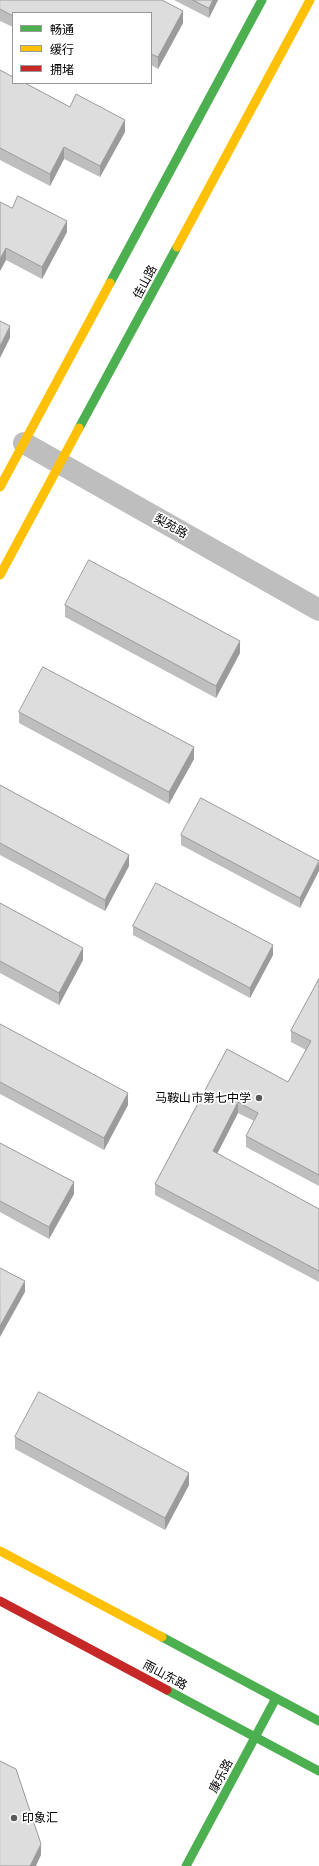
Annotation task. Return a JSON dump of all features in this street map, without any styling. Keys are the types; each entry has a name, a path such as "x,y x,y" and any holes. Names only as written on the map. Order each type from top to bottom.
{"street":[{"path":"3,474 24,443 262,0"},
{"name":"佳山路","path":"0,575 310,0"},
{"name":"梨苑路","path":"24,443 319,610"},
{"path":"0,1551 319,1721"},
{"name":"雨山东路","path":"0,1601 319,1771"},
{"name":"康乐路","path":"186,1866 276,1698"}],"building":[{"path":"0,0 162,0 183,11 158,57 152,54 152,12 12,12 12,15 0,9"},
{"path":"193,0 213,0 209,8"},
{"path":"0,70 12,76 12,84 27,84 70,107 76,94 125,120 100,166 64,147 50,174 0,148"},
{"path":"18,196 67,221 42,267 6,248 0,259 0,202 12,208"},
{"path":"0,321 10,326 0,346"},
{"path":"89,560 240,641 216,686 65,605"},
{"path":"43,667 194,747 169,792 19,712"},
{"path":"0,785 129,855 105,900 0,843"},
{"path":"201,798 319,861 300,898 181,835"},
{"path":"156,883 273,945 250,988 133,926"},
{"path":"0,903 83,948 59,993 0,961"},
{"path":"319,979 319,1175 246,1136 258,1113 238,1102 213,1151 319,1209 319,1271 155,1184 227,1049 288,1082 311,1041 291,1031"},
{"path":"0,1024 128,1093 104,1138 0,1082"},
{"path":"0,1143 74,1182 49,1227 0,1201"},
{"path":"0,1268 25,1281 0,1326"},
{"path":"39,1392 189,1473 165,1518 15,1437"},
{"name":"印象汇","path":"0,1761 16,1769 41,1844 30,1866 0,1866"}],"traffic: fast":[{"path":"110,283 262,0"},
{"path":"79,428 177,247"},
{"path":"162,1637 319,1721"},
{"path":"167,1690 319,1771"},
{"path":"186,1866 276,1698"}],"traffic: slow":[{"path":"177,247 310,0"},
{"path":"0,487 110,283"},
{"path":"0,575 79,428"},
{"path":"0,1551 162,1637"}],"traffic: jam":[{"path":"0,1601 167,1690"}],"place":[{"name":"马鞍山市第七中学","path":"259,1098"},
{"name":"印象汇","path":"14,1818"}]}
